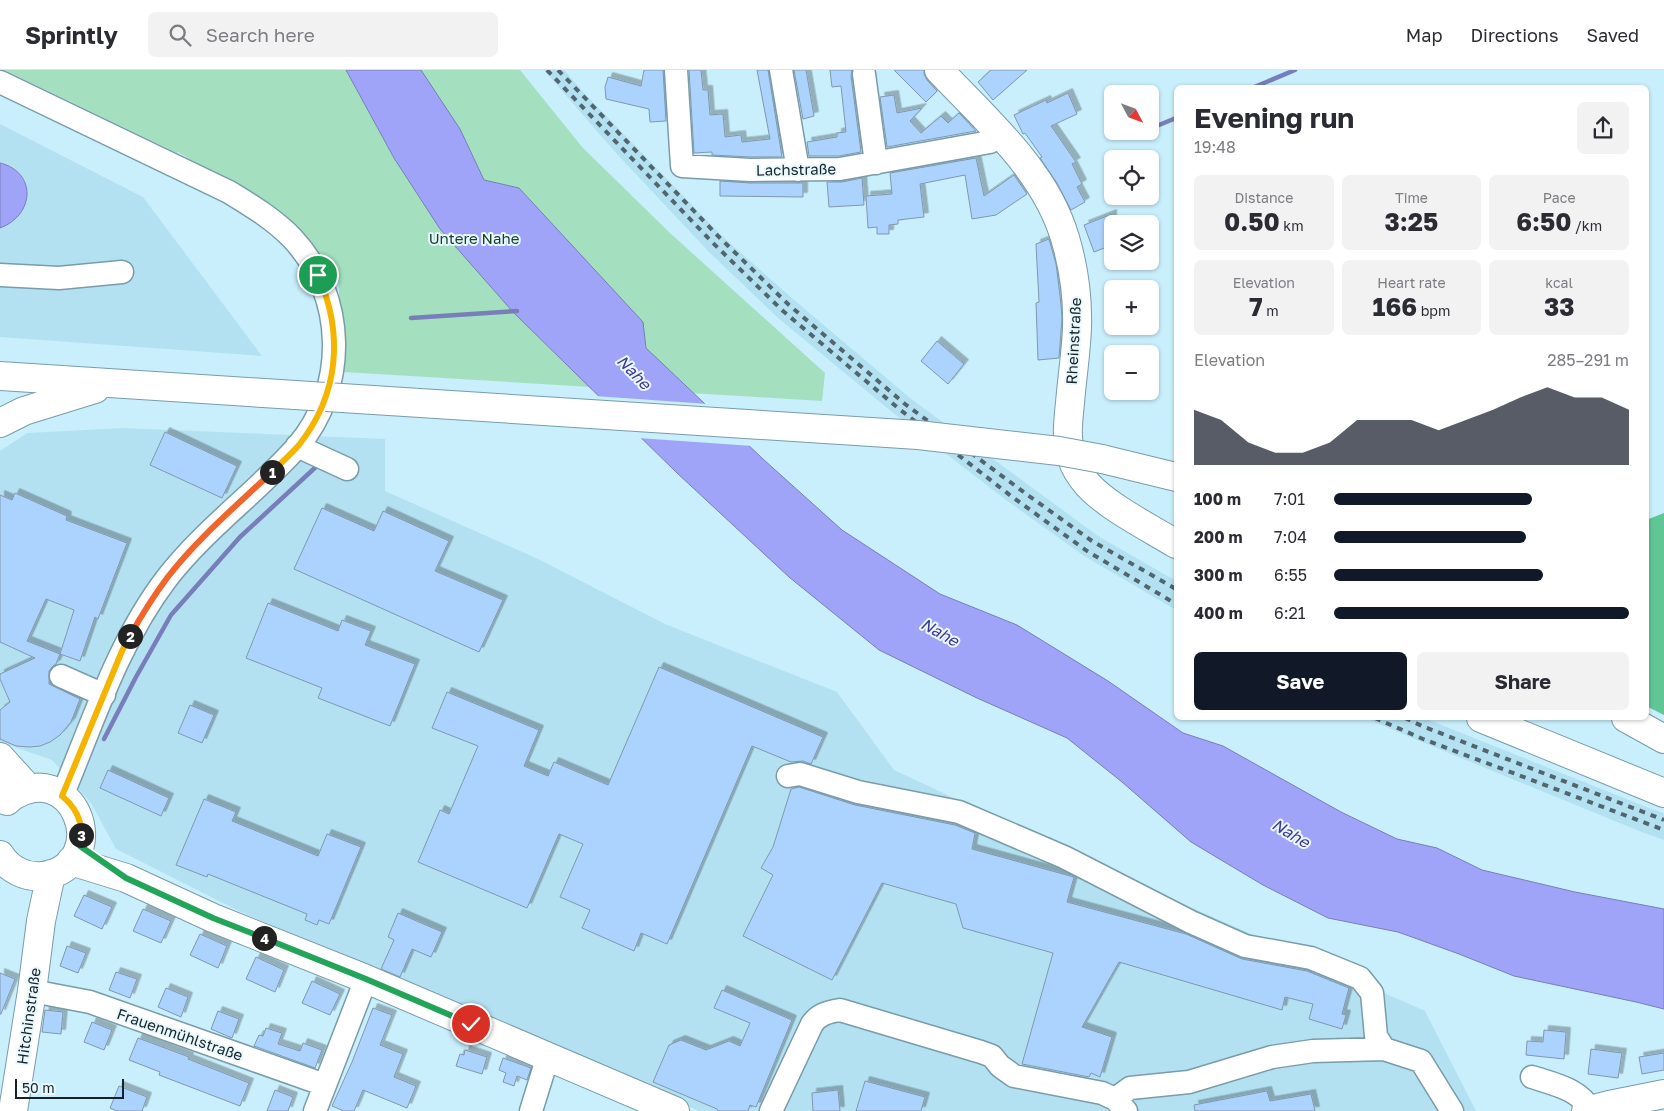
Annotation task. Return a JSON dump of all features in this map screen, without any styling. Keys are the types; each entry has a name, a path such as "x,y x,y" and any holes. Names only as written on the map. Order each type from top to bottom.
{"main road":[{"name":"Rheinstraße","path":"939,70 1025,163 1050,202 1064,236 1072,263 1076,295 1077,328 1067,430 1071,456 1080,474 1089,486 1101,496 1174,543"},
{"path":"0,376 918,435 1059,451 1102,459 1174,477"},
{"path":"0,423 24,411 114,384"},
{"path":"1486,720 1664,793"},
{"path":"1630,720 1664,739"},
{"path":"0,757 9,796 46,789 62,796"},
{"name":"Hitchinstraße","path":"14,1111 10,1077 32,991 41,921 56,864 82,832 79,818 73,805 62,796"},
{"path":"0,855 14,870 56,864 126,878 213,918 366,979 675,1111"},
{"path":"1588,1110 1664,1094"}],"street":[{"name":"Lachstraße","path":"676,70 682,166 750,170 840,169 990,142 1001,136"},
{"path":"781,70 798,170"},
{"path":"864,74 876,164"},
{"path":"0,82 229,192 260,212 283,229 303,251 315,269 325,291 334,324 335,341 331,375 327,392 315,420 297,446 273,472 210,530 168,577 147,606 126,644 62,796"},
{"path":"0,275 59,278 122,272"},
{"path":"297,446 347,468"},
{"path":"61,676 104,695"},
{"path":"788,776 800,774 858,792 959,812 1064,857 1190,922 1245,946 1311,958 1360,978 1372,993 1376,1036 1384,1049"},
{"path":"315,1111 366,979"},
{"name":"Frauenmühlstraße","path":"32,991 90,1002 325,1085"},
{"path":"771,1111 816,1018 827,1012 840,1010 992,1056 1000,1066 1014,1076 1102,1093 1121,1105 1130,1088 1189,1082 1272,1057 1313,1051 1384,1049 1421,1061 1452,1111"},
{"path":"531,1111 548,1056"},
{"path":"1532,1077 1572,1091 1587,1102 1588,1110"}],"shaded area":[{"path":"544,70 564,70 722,236 910,398 1098,536 1174,580 1174,609 1084,556 1006,500 892,412 778,318 709,252 615,152"},
{"path":"0,124 143,197 262,356 0,337"},
{"path":"123,428 385,439 385,491 536,558 665,624 837,692 894,770 1147,888 1425,1011 1476,1111 699,1111 442,995 426,992 241,912 116,849 91,803 52,760 0,742 0,451 27,433"},
{"path":"1370,720 1429,720 1664,813 1664,840 1644,833"}],"green space":[{"name":"Untere Nahe","path":"4,70 520,70 583,148 670,233 825,373 822,401 344,372 338,276 283,216 178,152"},
{"path":"1664,513 1664,715 1649,708 1649,519"}],"water":[{"name":"Nahe","path":"346,70 421,70 460,129 484,180 519,188 643,322 646,348 763,459 842,530 940,594 1017,625 1108,681 1183,733 1223,746 1341,812 1397,839 1437,848 1482,870 1575,892 1664,909 1664,1009 1514,976 1398,932 1328,918 1263,885 1191,842 1122,782 1067,738 977,698 879,650 789,577 677,473 513,312 440,229 394,158"},
{"path":"0,163 12,168 21,175 27,194 20,214 12,222 0,228"}],"pier":[{"path":"595,396 708,404 753,446 638,438"}],"building":[{"path":"644,70 663,70 666,121 650,122 649,109 606,99 605,87 608,77 641,86"},
{"path":"689,70 701,70 703,90 708,90 710,115 723,114 725,137 741,135 742,142 770,139 757,70 768,70 782,157 712,155 712,152 694,153"},
{"path":"794,70 806,70 814,116 803,119"},
{"path":"830,70 852,70 851,76 861,152 839,156 809,156 807,142 837,137 837,133 846,132 841,86 832,87"},
{"path":"894,70 924,70 927,80 937,91 926,102"},
{"path":"991,70 1027,70 993,100 978,82"},
{"path":"1068,93 1077,114 1051,126 1076,162 1072,164 1082,184 1077,187 1085,202 1071,210 1057,183 1040,158 1042,157 1025,133 1023,134 1014,115 1046,100 1047,103"},
{"path":"894,95 897,113 922,108 910,121 921,133 941,116 948,123 959,113 976,131 887,147 880,97"},
{"path":"976,158 984,196 1014,175 1027,194 996,215 972,219 965,175 920,184 924,217 898,220 898,224 889,225 889,234 877,234 877,227 868,228 866,196 892,194 890,173"},
{"path":"862,178 864,205 829,207 827,182 842,182"},
{"path":"720,181 803,183 803,197 720,196"},
{"path":"1104,217 1104,248 1094,252 1084,225"},
{"path":"1049,239 1056,264 1062,317 1059,358 1038,360 1036,303 1039,302 1036,244"},
{"path":"937,341 964,364 948,384 921,361"},
{"path":"165,432 237,466 222,498 150,465"},
{"path":"15,493 67,516 66,520 127,543 98,619 95,617 80,661 60,654 56,664 49,671 49,684 80,699 71,722 60,735 50,742 30,747 16,746 0,739 0,710 10,702 0,679 0,674 35,658 0,642 0,495 12,500","holes":["46,599 74,610 60,654 27,641"]},
{"path":"322,508 374,531 383,511 449,541 435,571 503,600 479,652 294,569"},
{"path":"268,603 338,631 342,620 371,631 365,645 415,664 390,726 318,698 322,688 246,658"},
{"path":"659,667 823,737 811,764 803,761 791,762 752,746 667,944 641,933 634,951 582,928 590,910 560,897 583,844 559,834 527,908 418,862 440,810 449,814 478,746 432,728 447,692 539,730 524,766 548,776 554,762 608,785"},
{"path":"190,705 214,715 202,743 178,733"},
{"path":"108,770 169,798 161,816 100,788"},
{"path":"799,787 855,805 955,825 975,833 972,849 1074,877 1067,902 1186,934 1242,959 1307,971 1349,988 1342,1014 1346,1015 1342,1029 1309,1019 1313,1004 1285,997 1282,1010 1119,962 1082,1027 1112,1037 1100,1077 1091,1073 1089,1077 1022,1064 1053,953 963,928 956,904 882,883 832,980 743,936 773,875 761,868 773,847 791,789"},
{"path":"204,799 236,812 232,821 318,856 327,834 361,847 329,924 319,920 317,925 305,920 307,914 208,874 207,877 176,865"},
{"path":"84,895 112,907 102,929 74,916"},
{"path":"143,909 171,921 161,943 133,931"},
{"path":"398,913 442,932 431,957 412,949 400,977 381,969 394,940 388,937"},
{"path":"200,934 227,946 218,968 190,955"},
{"path":"67,946 86,953 78,973 60,966"},
{"path":"256,957 284,970 275,992 246,979"},
{"path":"116,972 137,979 130,998 109,990"},
{"path":"0,973 15,979 1,1014 0,1014"},
{"path":"312,981 340,994 330,1015 302,1003"},
{"path":"166,988 188,997 181,1017 158,1007"},
{"path":"722,990 792,1020 756,1107 750,1105 748,1111 718,1111 653,1082 669,1045 681,1040 706,1050 729,1041 740,1046 750,1023 714,1008"},
{"path":"373,1008 392,1015 380,1045 403,1054 394,1077 416,1086 407,1108 363,1090 354,1111 344,1111 332,1106"},
{"path":"45,1010 63,1012 61,1034 42,1032"},
{"path":"218,1011 239,1019 232,1038 211,1029"},
{"path":"92,1022 112,1030 104,1050 84,1042"},
{"path":"266,1028 282,1033 278,1044 300,1051 303,1043 322,1050 315,1068 254,1046 259,1035 263,1036"},
{"path":"1544,1030 1566,1032 1564,1059 1526,1055 1527,1041 1543,1042"},
{"path":"138,1038 189,1057 188,1059 249,1083 240,1106 159,1075 160,1072 129,1060"},
{"path":"1591,1049 1622,1053 1618,1078 1588,1074"},
{"path":"465,1050 487,1057 482,1074 456,1066 460,1054 464,1055"},
{"path":"1664,1053 1664,1070 1642,1074 1639,1057"},
{"path":"503,1058 531,1068 527,1080 517,1076 514,1086 503,1082 506,1073 499,1070"},
{"path":"865,1081 925,1097 921,1111 856,1111"},
{"path":"119,1086 147,1097 142,1111 117,1111 110,1108"},
{"path":"275,1090 293,1097 288,1111 267,1111"},
{"path":"838,1090 840,1111 813,1111 812,1093"},
{"path":"1267,1091 1270,1101 1311,1094 1315,1111 1195,1111 1194,1105"}],"waterway":[{"path":"1259,85 1295,70"},
{"path":"1159,125 1174,119"},
{"path":"411,318 517,311"},
{"path":"104,739 171,615 240,537 318,465"}],"railway":[{"path":"547,70 713,243 783,311 898,408 1011,496 1087,551 1174,603"},
{"path":"558,70 720,238 789,305 905,404 1092,541 1174,588"},
{"path":"1380,720 1423,739 1664,830"},
{"path":"1409,720 1664,820"}],"route":[{"path":"318,275 330,307 335,341 331,375 322,406 307,434 297,446 273,472 210,530 168,577 147,606 122,651 62,796 73,805 79,818 82,832 80,846 126,878 213,918 366,979 471,1024"}]}
